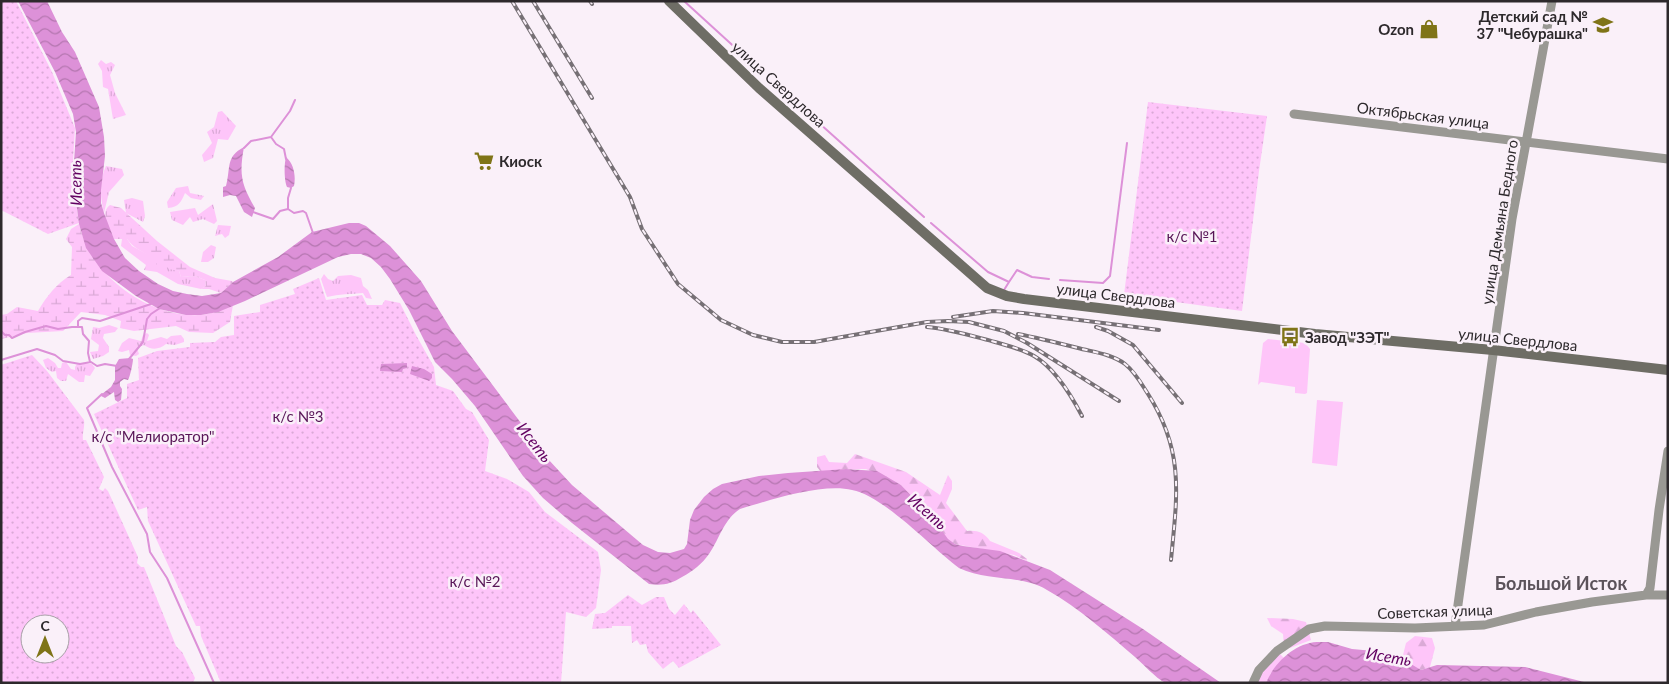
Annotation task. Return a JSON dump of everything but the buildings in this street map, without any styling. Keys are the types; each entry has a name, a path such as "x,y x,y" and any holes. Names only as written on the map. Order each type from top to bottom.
{"main road":[{"name":"улица Свердлова","path":"670,1 759,88 987,288 995,292 1024,299 1306,333 1493,350 1668,370"}],"street":[{"name":"улица Демьяна Бедного","path":"1455,626 1512,220 1552,1"},
{"name":"Октябрьская улица","path":"1294,114 1668,159"},
{"path":"1646,595 1650,588 1668,451"},
{"name":"Советская улица","path":"1253,683 1259,670 1277,651 1309,629 1325,626 1416,628 1484,626 1536,612 1592,602 1646,595 1668,595"}],"green space":[{"path":"1,1 16,1 52,72 75,128 72,178 79,223 48,234 1,210"},
{"path":"101,60 106,64 111,62 115,65 110,75 115,93 126,115 113,119 108,89 103,87 102,71 98,64"},
{"name":"к/с №1","path":"1148,102 1267,116 1242,311 1124,295"},
{"path":"222,111 236,126 228,140 218,139 213,158 204,162 202,155 212,143 207,132 214,127 218,112"},
{"path":"106,166 122,169 124,175 109,192 104,213 101,189 102,177"},
{"path":"188,186 190,193 204,196 201,200 191,198 185,193 179,204 168,208 167,202 176,188"},
{"path":"132,198 143,201 145,216 143,222 126,213 124,200"},
{"path":"213,204 217,221 214,224 203,219 193,222 190,217 183,225 172,220 170,212 195,208 198,215"},
{"path":"110,205 121,208 157,241 190,267 215,278 233,282 221,293 209,289 201,289 206,286 205,280 195,276 181,277 179,271 169,269 165,264 157,265 151,257 134,247 127,239 114,239 105,217 105,212"},
{"path":"79,224 85,243 95,260 108,276 124,290 142,301 180,314 200,315 217,312 233,305 230,322 213,333 189,332 176,326 134,331 120,328 121,321 105,315 81,312 63,331 27,333 1,339 1,315 7,314 17,307 38,311 52,291 71,275 72,247 66,239 71,229"},
{"path":"218,225 231,226 229,235 225,238 222,234 215,236"},
{"path":"122,239 127,239 132,246 179,271 181,277 195,276 205,280 206,286 201,289 178,284 157,272 144,270 146,265 121,246"},
{"path":"211,245 216,247 214,258 208,262 201,262 203,252"},
{"path":"324,274 333,281 338,276 351,275 361,278 363,286 368,290 372,299 366,298 363,293 327,297 321,279"},
{"path":"319,278 326,300 362,295 367,305 382,305 385,300 400,303 434,367 436,385 453,391 466,409 472,412 489,440 485,471 507,479 529,492 545,512 598,552 601,570 596,608 586,617 566,612 561,683 221,683 201,636 200,626 196,626 148,521 147,507 138,510 94,414 127,398 127,384 139,380 138,358 157,351 190,347 190,343 215,342 221,337 234,335 234,316 260,312 260,305 295,294 293,289"},
{"path":"109,325 118,328 115,332 104,334 103,338 109,347 109,352 93,359 90,352 98,351 99,345 91,339 93,327 99,328"},
{"path":"147,333 149,335 147,341 161,337 167,339 171,336 181,335 184,342 175,345 166,344 155,349 144,345 137,348 139,354 136,356 130,355 129,350 118,351 122,343 129,338 141,341 143,335"},
{"path":"1268,339 1305,343 1310,349 1307,393 1295,393 1295,387 1261,382 1258,385 1263,343"},
{"path":"32,355 47,371 84,420 83,440 86,440 104,477 99,489 103,491 105,488 108,491 138,557 137,563 144,567 176,646 182,652 195,678 193,683 1,683 1,365"},
{"path":"48,358 58,368 61,368 62,363 66,362 71,369 75,370 77,364 92,364 95,368 90,376 85,375 84,382 79,382 68,374 66,381 61,381 57,378 56,371 52,372 46,368 43,360"},
{"path":"1317,400 1343,402 1337,466 1312,463"},
{"path":"855,454 906,472 940,495 948,475 952,481 952,489 946,503 967,531 980,532 990,541 1019,553 1027,561 1014,555 955,544 948,540 901,485 866,469 821,472 817,467 817,457 825,455 829,462 847,463"},
{"path":"628,595 642,605 656,597 664,597 669,609 675,615 684,604 691,613 693,610 721,645 679,668 673,661 663,669 648,652 646,644 640,645 637,640 632,643 631,626 592,629 595,614 605,613"},
{"path":"1267,618 1293,619 1306,622 1311,640 1290,648 1284,646 1283,634 1271,626"},
{"path":"1415,636 1432,638 1435,648 1430,667 1421,670 1412,666 1403,655 1406,643"},
{"path":"1273,654 1280,654 1284,658 1271,673 1266,683 1260,683 1257,680"}],"water":[{"name":"Исеть","path":"18,1 47,1 62,32 75,52 99,107 105,156 101,190 101,203 104,213 114,239 125,258 139,271 158,284 173,291 187,294 202,296 221,293 233,282 278,257 312,232 349,223 359,223 366,226 390,246 421,281 452,331 548,459 572,485 643,545 658,552 670,553 684,549 687,544 690,520 694,510 704,497 722,484 759,476 788,473 846,469 877,471 901,485 935,521 948,539 955,544 1000,551 1050,570 1143,629 1221,683 1164,682 1093,622 1059,597 1037,585 981,575 959,568 893,512 865,494 852,490 840,488 811,491 781,497 740,509 730,518 709,554 697,567 670,583 662,585 649,584 572,523 543,498 523,476 475,406 435,362 409,310 390,279 371,258 361,254 338,257 218,312 186,315 159,309 136,296 102,271 86,248 79,224 73,177 76,132 73,114 55,72"},
{"path":"244,147 242,179 255,208 252,217 244,212 236,196 223,197 223,187 226,186 231,159"},
{"path":"286,157 293,167 295,178 294,186 291,188 287,187 285,180"},
{"path":"119,359 133,359 129,378 120,382 122,389 121,400 118,402 115,400 114,392 105,398 101,396 111,387 115,380 115,366"},
{"path":"407,363 407,368 403,369 402,372 380,371 381,364"},
{"path":"412,366 424,369 432,374 432,378 429,381 410,374"},
{"name":"Исеть","path":"1317,642 1328,642 1352,649 1394,654 1421,670 1437,665 1525,667 1588,683 1266,683 1274,668 1286,655 1301,646"}],"waterway":[{"path":"684,1 763,73"},
{"path":"781,89 924,217"},
{"path":"244,148 251,141 271,137 290,111 295,100"},
{"path":"271,137 276,144 284,149 286,159"},
{"path":"1060,280 1103,283 1110,276 1127,143"},
{"path":"291,188 288,198 288,209 294,213 303,211 306,213 313,233"},
{"path":"253,212 273,219 280,211 288,209"},
{"path":"931,223 988,272 1009,282 1004,290"},
{"path":"1009,282 1017,270 1032,277 1049,279"},
{"path":"78,326 78,321 82,318 100,321 151,304"},
{"path":"129,359 143,342 147,319 160,308"},
{"path":"1,331 12,338 46,326 58,329 82,327 83,334 89,341 88,353 90,362"},
{"path":"1,360 37,349 55,355 63,361 80,364 91,362 97,366 105,364 117,366"},
{"path":"102,394 87,408 112,467 147,534 150,552 167,578 214,683"}],"railway":[{"path":"512,1 630,197 642,229 678,284 721,320 753,335 782,342 814,342 927,322 969,322 1004,331 1027,343 1119,401"},
{"path":"533,1 592,98"},
{"path":"953,317 993,311 1159,330"},
{"path":"927,327 953,331 995,342 1034,356 1056,375 1068,391 1082,416"},
{"path":"1096,327 1108,331 1133,345 1182,403"},
{"path":"1018,334 1114,358 1129,367 1135,374 1160,415 1173,455 1176,495 1171,560"}],"place":[{"name":"Детский сад № 37 \"Чебурашка\"","path":"1603,25"},
{"name":"Ozon","path":"1429,29"},
{"name":"Киоск","path":"484,161"},
{"name":"Завод \"ЗЭТ\"","path":"1290,337"}],"district":[{"name":"Большой Исток","path":"1561,583"}],"park label":[{"name":"к/с №3","path":"298,416"},
{"name":"к/с \"Мелиоратор\"","path":"153,436"},
{"name":"к/с №2","path":"475,581"}]}
